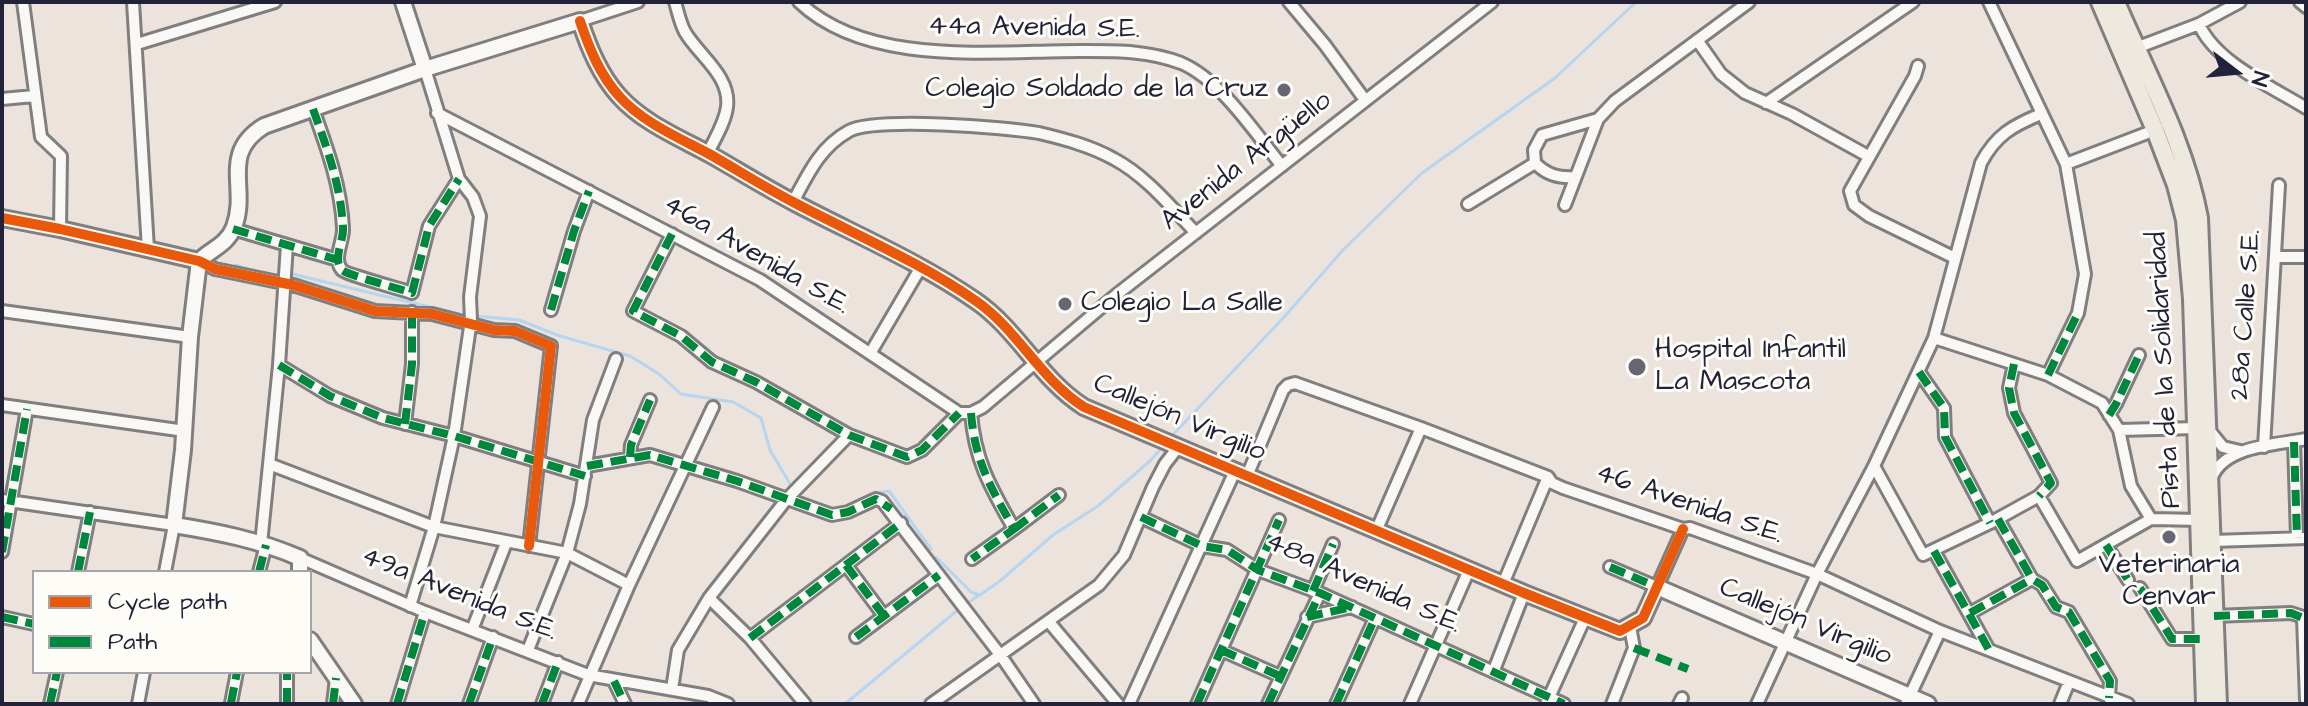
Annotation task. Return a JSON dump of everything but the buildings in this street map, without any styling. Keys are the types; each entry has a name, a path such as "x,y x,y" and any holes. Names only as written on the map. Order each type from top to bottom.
{"main road":[{"name":"Pista de la Solidaridad","path":"2100,2 2155,130 2176,185 2185,220 2202,429 2211,481 2218,704"},
{"name":"Pista de la Solidaridad","path":"2116,2 2179,144 2195,198 2202,244 2200,520 2205,704"}],"street":[{"path":"23,2 41,137 61,156 60,229"},
{"path":"133,2 148,249"},
{"path":"137,44 275,2"},
{"path":"403,2 459,179 473,197 480,216 470,297 471,319 454,436 434,527 410,606"},
{"path":"165,570 185,431 190,337 199,261 223,245 233,229 238,211 240,151 249,136 264,126 425,69 638,2"},
{"path":"675,2 683,28 698,52 725,82 726,113 708,153"},
{"name":"44a Avenida S.E.","path":"799,2 850,35 912,50 1138,51 1183,64 1220,90 1282,166"},
{"path":"1289,2 1365,100"},
{"name":"Avenida Argüello","path":"1035,364 1116,295 1492,2"},
{"path":"1565,205 1598,119 1615,101 1749,2"},
{"path":"1766,103 1913,2"},
{"path":"1989,2 2066,164 2085,274 2078,313 2048,375"},
{"path":"2136,48 2199,24 2240,2"},
{"path":"2300,2 2306,7"},
{"name":"Callejón Virgilio","path":"580,21 602,73 620,97 671,134 793,202 921,267 980,303 1064,394 1084,407 1585,618 1620,631 1630,627"},
{"path":"2199,24 2217,52 2306,108"},
{"path":"1697,40 1721,74 1745,93 1792,114 1868,156"},
{"path":"1918,66 1850,191 1854,205 1869,216 1955,258"},
{"path":"1786,90 1792,114"},
{"path":"2,99 34,96"},
{"path":"313,109 338,181 344,232 338,260"},
{"name":"46a Avenida S.E.","path":"437,113 760,280 965,413"},
{"path":"1757,704 1817,574 1874,466 1934,338 1981,163 1992,142 2018,124 2041,114"},
{"path":"1575,177 1558,178 1543,171 1535,163 1534,150 1542,135 1598,119"},
{"path":"793,202 812,165 827,146 852,129 935,124 1036,133 1080,144 1115,159 1146,182 1196,233"},
{"path":"2066,164 2155,130"},
{"path":"1468,204 1535,163"},
{"path":"233,229 338,260 346,273 412,293 429,226 459,179"},
{"name":"28a Calle S.E.","path":"2264,447 2279,185"},
{"path":"551,310 589,191"},
{"path":"2,218 199,261 215,269 285,277 375,311 471,319 515,331 551,346 529,546"},
{"path":"672,234 633,311 681,336 712,362 756,382 849,435 907,457 922,450 965,413 983,407 1035,364"},
{"path":"259,570 264,544 287,245"},
{"path":"2276,257 2306,257"},
{"path":"871,352 921,267"},
{"path":"2,311 190,337"},
{"path":"405,424 412,364 412,312"},
{"path":"1934,338 2048,375 2102,403 2119,430 2131,486 2151,519"},
{"path":"2109,415 2139,355"},
{"path":"528,650 567,553 586,471 593,420 616,359"},
{"path":"1874,466 1921,552 1927,555 2039,496 2051,483 2014,413 2009,388 2014,364"},
{"path":"279,365 330,396 383,418 537,460 586,471 630,457 650,455 737,481 832,515 848,512 876,499 882,501 891,509 1034,704"},
{"path":"1919,372 1944,408 1945,437 2032,579 2042,585 2056,607 2069,612 2110,681 2109,698"},
{"name":"46 Avenida S.E.","path":"1129,704 1202,546 1283,390 1295,383 1548,477 1552,483 1563,488 1683,529 1690,528 1817,574 1940,631 2128,704"},
{"path":"630,457 631,445 650,400"},
{"path":"2,405 185,431"},
{"path":"578,704 588,675 713,407"},
{"path":"2,552 7,501 27,409"},
{"path":"965,413 979,461 1014,529"},
{"path":"1377,529 1421,428"},
{"path":"2119,430 2202,429 2223,447 2242,452"},
{"path":"672,689 678,650 709,598 786,500 849,435"},
{"path":"2211,481 2220,464 2242,452 2306,439"},
{"path":"2212,541 2302,538 2294,442"},
{"path":"931,704 1099,585 1124,555 1165,464 1171,443"},
{"path":"269,464 434,527 567,553 629,585"},
{"path":"1503,584 1548,477"},
{"path":"972,559 1059,495"},
{"path":"2039,496 2077,561 2151,519 2200,520"},
{"path":"7,501 174,525"},
{"path":"78,570 90,512"},
{"name":"48a Avenida S.E.","path":"1141,517 1202,546 1227,550 1258,570 1352,607 1494,670 1547,700 1564,704"},
{"path":"1197,704 1279,520"},
{"path":"750,638 901,523"},
{"name":"49a Avenida S.E.","path":"174,525 235,535 264,544 300,565 588,675 708,696 728,704"},
{"path":"1612,704 1634,648 1630,627 1643,618 1683,529"},
{"path":"472,630 506,543"},
{"path":"1268,704 1307,617 1333,544"},
{"path":"2106,545 2128,580"},
{"path":"1934,551 1989,650"},
{"path":"846,565 884,616"},
{"path":"1610,567 1657,587"},
{"path":"1410,704 1469,570"},
{"path":"856,637 939,575"},
{"path":"1970,613 2032,579"},
{"name":"Callejón Virgilio","path":"1657,587 1908,700 1928,704"},
{"path":"2140,588 2172,639 2203,639"},
{"path":"1494,670 1524,593"},
{"path":"709,598 750,638 805,704"},
{"path":"1307,617 1352,607"},
{"path":"397,704 425,612"},
{"path":"2214,616 2291,613 2304,618 2306,700"},
{"path":"2,617 32,624"},
{"path":"1336,704 1375,618"},
{"path":"1547,700 1585,618"},
{"path":"1049,622 1118,704"},
{"path":"1908,700 1940,631"},
{"path":"469,704 493,637"},
{"path":"312,643 354,704"},
{"path":"1221,650 1280,676"},
{"path":"542,704 558,662"},
{"path":"50,704 57,674"},
{"path":"138,704 144,674"},
{"path":"231,703 237,674"},
{"path":"287,674 287,704"},
{"path":"333,704 336,678"},
{"path":"614,681 625,704"},
{"path":"2060,704 2069,682"}],"waterway":[{"path":"1169,439 1343,250 1422,173 1555,78 1636,2"},
{"path":"235,265 266,274"},
{"path":"288,273 467,316"},
{"path":"475,316 519,320 560,336 630,356 659,374 681,394 733,402 761,418 770,450 793,489"},
{"path":"936,557 971,592 980,595 1053,535 1098,506 1164,445"},
{"path":"862,500 889,491 931,549"},
{"path":"965,605 979,595"},
{"path":"845,704 959,609"}],"marked path":[{"path":"313,109 336,182 343,228 338,261 346,272 412,293 429,226 459,179"},
{"path":"551,310 589,191"},
{"path":"233,229 338,260"},
{"path":"672,234 633,311 681,336 712,362 756,382 849,435 907,457 922,450 959,413"},
{"path":"405,424 412,364 412,312"},
{"path":"2048,375 2078,313"},
{"path":"2109,415 2139,355"},
{"path":"2014,364 2009,388 2014,413 2051,483 2039,496"},
{"path":"279,365 330,396 383,418 585,476"},
{"path":"1919,372 1944,408 1945,437 1990,523"},
{"path":"630,457 631,445 650,400"},
{"path":"2,552 27,409"},
{"path":"971,413 980,460 1014,529 972,559"},
{"path":"2294,442 2297,538"},
{"path":"587,466 650,455 737,481 832,515 848,512 876,499 891,509"},
{"path":"1014,529 1059,495"},
{"path":"78,570 90,512"},
{"path":"1141,517 1202,546 1227,550 1258,570 1320,593 1564,704"},
{"path":"1998,519 2032,579 2042,585 2056,607 2069,612 2110,681 2109,698"},
{"path":"1197,704 1279,520"},
{"path":"750,638 901,523"},
{"path":"1313,591 1333,544"},
{"path":"260,570 266,545"},
{"path":"2106,545 2128,580"},
{"path":"1934,551 1989,650"},
{"path":"846,565 884,616"},
{"path":"1610,567 1657,587"},
{"path":"856,637 939,575"},
{"path":"1970,613 2032,579"},
{"path":"2140,588 2172,639 2203,639"},
{"path":"1268,704 1320,593"},
{"path":"1307,617 1352,607"},
{"path":"397,704 425,612"},
{"path":"2214,616 2291,613 2303,618"},
{"path":"2,617 32,624"},
{"path":"1336,704 1375,618"},
{"path":"469,704 493,637"},
{"path":"1634,648 1688,669"},
{"path":"1221,650 1280,676"},
{"path":"542,704 558,662"},
{"path":"50,704 57,674"},
{"path":"231,703 237,674"},
{"path":"287,674 287,704"},
{"path":"333,704 336,678"},
{"path":"614,681 625,704"}],"cycle path":[{"path":"580,21 606,79 639,114 784,197 955,287 991,313 1054,383 1084,407 1620,631 1643,618 1683,529"},
{"path":"2,218 199,261 215,269 293,285 375,311 432,314 494,330 515,331 551,346 529,546"}],"place":[{"name":"Colegio Soldado de la Cruz","path":"1284,90"},
{"name":"Colegio La Salle","path":"1065,304"},
{"name":"Hospital Infantil La Mascota","path":"1637,367"},
{"name":"Veterinaria Cenvar","path":"2169,537"}]}
